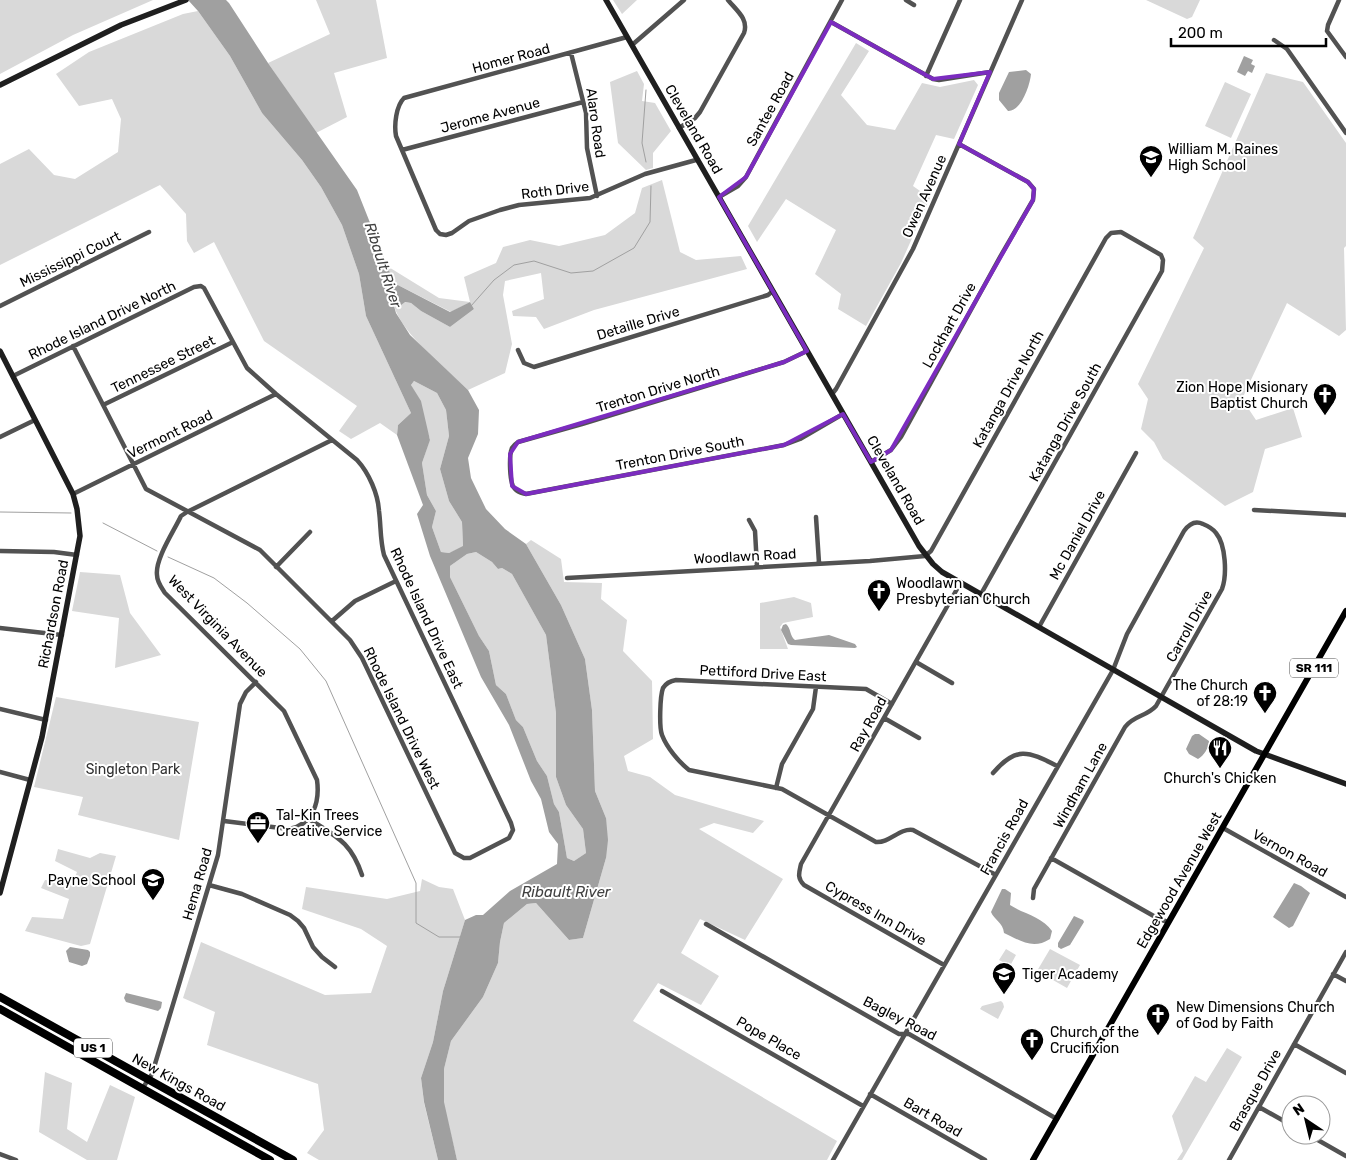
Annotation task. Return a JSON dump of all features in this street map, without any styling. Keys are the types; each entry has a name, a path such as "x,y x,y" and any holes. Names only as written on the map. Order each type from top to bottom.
{"highway":[{"name":"New Kings Road","path":"0,997 291,1160"},
{"name":"New Kings Road","path":"0,1009 270,1160"}],"main road":[{"name":"Edgewood Avenue West","path":"1033,1160 1346,612"}],"street":[{"path":"0,85 121,25 186,0"},
{"name":"Cleveland Road","path":"606,0 696,160 925,556 942,572 1264,755 1346,784"},
{"path":"632,45 684,0"},
{"path":"679,128 700,112 744,33 746,24 743,17 728,0"},
{"name":"Santee Road","path":"719,197 738,186 746,176 842,0"},
{"path":"906,0 914,5"},
{"path":"926,76 960,0"},
{"name":"Owen Avenue","path":"832,394 913,250 1022,0"},
{"path":"1339,0 1327,30 1346,58"},
{"path":"831,22 926,76 939,80 990,72"},
{"name":"Homer Road","path":"402,150 395,129 401,100 404,98 627,37"},
{"path":"1274,40 1287,49 1346,133"},
{"name":"Alaro Road","path":"571,53 583,102 587,148 597,196"},
{"name":"Jerome Avenue","path":"402,150 583,102"},
{"name":"Lockhart Drive","path":"871,462 890,450 901,437 1033,200 1034,189 1028,182 959,144"},
{"name":"Roth Drive","path":"402,150 436,230 440,234 446,235 452,233 468,221 500,210 519,205 590,198 645,174 696,160"},
{"name":"Mississippi Court","path":"0,306 149,232"},
{"name":"Katanga Drive South","path":"981,594 1162,271 1163,260 1157,252 1122,232 1111,233"},
{"name":"Katanga Drive North","path":"925,556 931,551 1106,238 1111,233"},
{"name":"Rhode Island Drive East","path":"201,286 207,292 247,368 357,460 365,470 379,510 382,546 396,581 511,823 511,834 505,841 470,858 459,856"},
{"name":"Rhode Island Drive North","path":"13,376 194,287 201,286"},
{"name":"Detaille Drive","path":"518,350 524,363 534,367 768,295 773,291"},
{"name":"Tennessee Street","path":"103,405 232,342"},
{"name":"Rhode Island Drive West","path":"73,346 146,489 187,512 252,544 350,640 362,658 453,850 459,856"},
{"name":"Trenton Drive North","path":"516,490 511,481 510,454 514,445 522,440 582,424 784,362 807,351"},
{"name":"Richardson Road","path":"0,893 46,720 80,536 79,520 73,494 1,355"},
{"name":"Vermont Road","path":"73,494 276,394"},
{"name":"Trenton Drive South","path":"516,490 526,494 784,445 800,439 843,414"},
{"path":"0,438 35,420"},
{"name":"West Virginia Avenue","path":"309,818 314,812 319,791 315,773 284,711 165,592 158,580 157,568 181,516 332,440"},
{"name":"Mc Daniel Drive","path":"1039,627 1136,453"},
{"path":"1254,510 1346,514"},
{"path":"816,517 819,564"},
{"path":"749,520 755,531 757,567"},
{"name":"Carroll Drive","path":"1162,697 1222,589 1224,582 1225,565 1218,535 1200,522 1191,524"},
{"name":"Francis Road","path":"832,1160 1113,670 1127,634 1184,531 1191,524"},
{"path":"276,566 310,532"},
{"path":"0,551 54,552 77,555"},
{"name":"Woodlawn Road","path":"567,578 925,556"},
{"path":"332,621 355,601 396,581"},
{"name":"Ray Road","path":"799,878 801,864 961,582"},
{"path":"0,628 62,635"},
{"path":"916,662 952,683"},
{"name":"Pettiford Drive East","path":"892,704 866,689 676,680 667,683 662,691 662,736 680,762 689,770 782,789 876,842 885,841 903,830 913,830 996,875"},
{"name":"Hema Road","path":"142,1089 152,1074 218,854 240,704 246,692 256,682"},
{"path":"776,788 782,764 813,709 816,687"},
{"name":"Windham Lane","path":"1033,898 1034,889 1125,727 1130,720 1152,710 1162,697"},
{"path":"0,709 46,720"},
{"path":"884,718 919,738"},
{"path":"993,773 1003,761 1020,754 1034,755 1057,766"},
{"path":"0,772 30,780"},
{"path":"224,821 289,830 303,824 309,818 346,844 357,859 362,875"},
{"name":"Vernon Road","path":"1222,828 1346,897"},
{"path":"1052,858 1168,922"},
{"name":"Cypress Inn Drive","path":"799,878 804,885 944,965"},
{"path":"209,885 242,894 298,921 322,958 335,967"},
{"name":"Bagley Road","path":"706,924 899,1034 909,1034 1057,1119"},
{"name":"Brasque Drive","path":"1229,1160 1346,952"},
{"path":"1333,974 1346,981"},
{"name":"Pope Place","path":"662,991 864,1106"},
{"path":"1294,1044 1346,1073"},
{"name":"Bart Road","path":"870,1094 985,1160"},
{"path":"1259,1107 1281,1119"},
{"path":"1327,1145 1346,1156"},
{"path":"0,1154 16,1160"}],"highlighted area":[{"path":"831,22 933,79 990,72 959,144 1028,182 1034,189 1033,200 891,450 871,462 843,414 784,445 526,494 512,486 510,454 518,442 784,362 807,351 719,197 746,177"}],"green space":[{"path":"0,0 153,0 73,35 0,74"},
{"path":"316,0 376,0 387,58 334,73 347,117 316,133 268,63 330,34"},
{"path":"613,0 637,0 622,14"},
{"path":"1146,0 1200,0 1192,17 1187,19"},
{"path":"198,11 230,56 262,113 302,160 321,187 342,225 359,274 366,316 411,413 398,425 397,435 380,423 351,439 339,431 357,406 264,341 214,242 194,253 187,241 186,214 160,185 0,265 0,164 29,149 54,175 75,179 118,152 121,119 112,99 79,106 56,74 89,52 183,14"},
{"path":"856,43 869,51 841,95 867,125 895,130 922,83 940,87 974,80 978,85 954,139 936,135 913,186 930,198 901,263 866,326 838,309 841,294 815,274 836,230 786,199 757,242 748,226"},
{"path":"637,71 644,84 642,101 655,103 671,131 653,153 653,168 646,170 618,143 610,82"},
{"path":"1266,73 1303,82 1346,143 1346,246 1344,248 1346,330 1339,336 1287,303 1242,399 1256,420 1293,408 1302,437 1265,449 1253,492 1225,506 1163,459 1154,442 1141,429 1148,399 1138,384 1204,248 1193,238"},
{"path":"1225,82 1251,94 1231,138 1205,126"},
{"path":"662,180 680,252 696,260 741,256 747,269 594,310 544,329 536,317 513,316 512,311 544,299 541,273 505,281 503,295 512,344 505,373 468,390 415,340 399,317 394,306 397,301 411,303 421,311 450,327 474,309 470,302 464,277 496,263 503,247 530,240 559,246 605,235 635,213 642,188"},
{"path":"387,266 439,298 470,302 451,312 394,283"},
{"path":"414,381 437,393 446,410 449,436 440,469 449,501 462,522 463,547 449,553 441,552 432,527 436,511 427,495 422,463 430,439 411,385"},
{"path":"531,540 561,559 564,582 602,583 601,599 627,620 623,651 652,681 653,739 624,756 628,771 650,777 675,795 764,821 753,833 714,823 699,829 783,879 745,940 700,919 681,953 719,976 701,1005 658,983 633,1021 837,1141 827,1160 457,1160 443,1102 444,1069 451,1041 483,997 498,963 504,923 527,904 536,903 569,940 583,938 606,858 606,818 595,791 592,710 585,659 561,605 526,544"},
{"path":"476,552 492,562 498,569 502,568 512,574 546,635 556,713 556,777 566,805 583,829 586,853 574,861 567,858 559,812 554,804 547,776 537,761 523,727 516,720 506,694 496,685 489,651 479,636 450,577 450,566 467,554"},
{"path":"80,572 120,575 130,613 161,655 115,668 119,618 72,611"},
{"path":"794,597 811,603 813,617 783,623 780,627 788,649 760,649 760,603"},
{"name":"Singleton Park","path":"56,697 199,722 179,840 78,815 83,797 34,787"},
{"path":"58,849 90,858 100,853 116,856 90,944 81,946 25,931 32,917 63,919 69,899 41,888 45,880 73,883 77,872 55,861"},
{"path":"422,879 439,887 453,889 465,920 443,991 433,1042 421,1078 424,1103 438,1160 319,1160 307,1153 324,1130 318,1084 207,1045 215,1012 183,998 201,942 325,995 371,993 387,946 361,929 302,909 306,887 387,899 420,891"},
{"path":"1006,949 1016,955 1010,966 999,960"},
{"path":"1050,949 1080,965 1067,988 1037,971"},
{"path":"1001,1001 1004,1007 998,1019 980,1009 982,1006"},
{"path":"1227,1048 1242,1057 1182,1160 1177,1160 1183,1151 1172,1116 1195,1076 1206,1082"},
{"path":"45,1072 72,1083 67,1129 87,1142 110,1085 135,1097 117,1160 87,1160 39,1132"}],"water":[{"name":"Ribault River","path":"188,0 226,0 229,3 268,63 357,190 394,283 450,312 470,302 474,309 450,327 421,311 411,303 405,302 401,305 397,301 394,306 396,313 410,335 468,390 479,410 478,434 468,458 471,478 486,509 505,529 526,544 561,605 585,659 592,710 595,791 606,818 608,840 606,858 583,938 569,940 536,903 527,904 504,923 498,963 483,997 451,1041 444,1069 444,1102 457,1160 438,1160 424,1102 421,1078 433,1042 443,991 465,920 476,915 483,915 510,891 557,864 558,844 549,832 541,799 531,781 509,725 481,677 430,556 417,514 423,505 397,435 398,425 411,413 366,316 359,274 342,225 321,187 302,160 262,113 230,56","holes":["414,381 437,393 446,410 449,436 440,469 449,501 462,522 463,546 449,553 441,552 432,527 436,511 427,495 422,463 430,440 421,401 411,385","476,552 492,562 498,569 502,568 512,574 546,635 556,713 556,777 566,805 583,829 586,853 574,861 567,858 559,812 554,804 547,776 537,761 523,727 516,720 506,694 496,685 489,651 479,636 450,577 450,566 467,554"]},
{"path":"1244,56 1253,60 1251,64 1255,66 1252,73 1248,71 1245,76 1237,72"},
{"path":"1026,70 1031,74 1024,97 1017,107 1008,111 999,100 999,93 1009,72"},
{"path":"786,624 795,640 829,635 855,644 857,647 791,645 788,644 781,630 783,625"},
{"path":"1199,734 1209,741 1206,751 1198,759 1189,754 1186,749 1192,736"},
{"path":"1294,883 1310,893 1293,926 1289,928 1273,917"},
{"path":"1002,889 1011,893 1010,905 1044,922 1048,926 1052,931 1050,939 1038,944 1032,944 1004,933 1002,926 991,912"},
{"path":"1074,916 1084,922 1070,945 1061,949 1058,947 1058,943"},
{"path":"70,947 90,952 87,964 82,966 69,962 66,951"},
{"path":"126,993 162,1002 161,1008 158,1011 126,1002 124,998"}],"waterway":[{"path":"646,90 642,143 646,162"},
{"path":"471,306 494,280 514,265 534,261 571,273 593,271 634,248 650,222 651,186"},
{"path":"0,512 71,513"},
{"path":"103,523 157,551"},
{"path":"168,557 214,578 247,603 300,649 326,681 416,883 416,923 439,937 460,937"}],"place":[{"name":"William M. Raines High School","path":"1151,178"},
{"name":"Zion Hope Misionary Baptist Church","path":"1325,416"},
{"name":"Woodlawn Presbyterian Church","path":"879,612"},
{"name":"The Church of 28:19","path":"1265,714"},
{"name":"Church's Chicken","path":"1220,769"},
{"name":"Tal-Kin Trees Creative Service","path":"258,844"},
{"name":"Payne School","path":"153,901"},
{"name":"Tiger Academy","path":"1004,995"},
{"name":"New Dimensions Church of God by Faith","path":"1158,1036"},
{"name":"Church of the Crucifixion","path":"1032,1061"}]}
